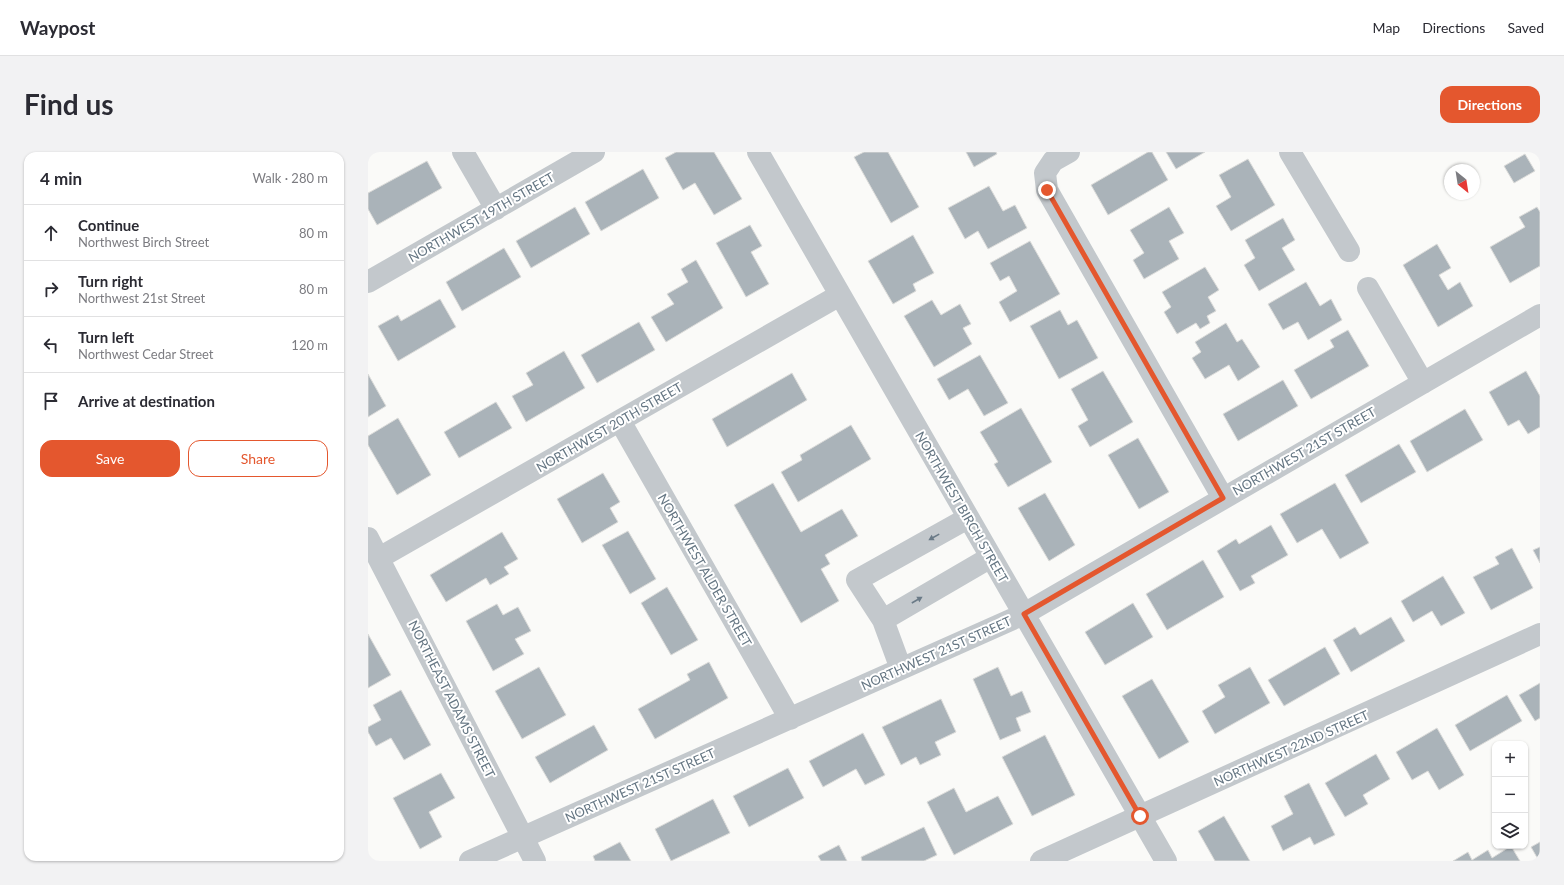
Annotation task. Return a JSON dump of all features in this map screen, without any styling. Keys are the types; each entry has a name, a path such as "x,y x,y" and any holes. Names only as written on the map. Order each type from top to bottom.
{"street":[{"path":"463,152 496,209"},
{"name":"NORTHWEST 19TH STREET","path":"368,282 594,152"},
{"name":"NORTHWEST BIRCH STREET","path":"758,152 1166,861"},
{"path":"1069,152 1053,161 1045,173 1047,190 1223,498"},
{"path":"1290,152 1349,251"},
{"path":"1368,288 1422,383"},
{"name":"NORTHWEST 20TH STREET","path":"379,558 840,295"},
{"name":"NORTHWEST 21ST STREET","path":"470,861 1024,614 1540,315"},
{"name":"NORTHWEST ALDER STREET","path":"620,421 790,719"},
{"path":"902,669 883,620 857,580 968,518"},
{"name":"NORTHEAST ADAMS STREET","path":"368,538 535,861"},
{"path":"883,620 991,557"},
{"name":"NORTHWEST 22ND STREET","path":"1041,861 1540,634"}],"building":[{"path":"676,152 714,152 742,199 714,215 695,183 683,190 665,158"},
{"path":"864,152 888,152 919,207 891,223 854,157"},
{"path":"966,152 996,152 997,154 974,167"},
{"path":"1148,152 1152,152 1168,180 1108,215 1091,185"},
{"path":"1166,152 1205,152 1176,169"},
{"path":"1525,154 1535,171 1514,183 1504,166"},
{"path":"1248,159 1275,205 1231,231 1216,206 1231,197 1219,175"},
{"path":"427,161 442,188 377,225 368,209 368,193"},
{"path":"643,169 659,198 601,231 585,202"},
{"path":"989,186 1003,211 1015,205 1027,228 988,249 978,231 965,239 948,208"},
{"path":"575,207 590,234 531,268 516,241"},
{"path":"1169,207 1184,233 1169,241 1179,259 1144,279 1133,260 1144,253 1130,230"},
{"path":"1537,207 1540,212 1540,266 1510,283 1490,247 1525,227 1519,217"},
{"path":"1283,218 1295,240 1282,248 1295,270 1259,291 1244,265 1255,258 1245,240"},
{"path":"750,225 762,246 751,252 769,284 746,297 716,243"},
{"path":"913,235 934,273 913,284 916,291 893,304 868,261"},
{"path":"1030,241 1060,294 1010,322 999,302 1017,291 1009,276 1000,281 990,263"},
{"path":"1437,244 1451,268 1439,275 1448,290 1460,282 1473,306 1438,327 1403,265"},
{"path":"504,248 521,277 462,311 446,282"},
{"path":"696,260 723,308 666,342 651,317 674,304 667,294 688,282 681,269"},
{"path":"1205,267 1219,290 1208,297 1216,311 1207,316 1210,323 1200,329 1196,323 1177,334 1164,312 1171,307 1162,292"},
{"path":"1306,282 1320,306 1331,299 1342,320 1308,340 1298,322 1283,330 1268,304"},
{"path":"440,299 456,327 398,361 378,326 398,315 401,321"},
{"path":"932,300 941,315 960,304 971,324 963,328 972,344 934,367 904,316"},
{"path":"1060,310 1068,325 1077,320 1098,358 1059,379 1030,326"},
{"path":"639,322 655,350 597,383 581,355"},
{"path":"1226,323 1237,342 1242,339 1260,367 1238,381 1229,365 1205,379 1192,358 1201,352 1195,342"},
{"path":"1348,330 1369,366 1311,399 1294,370 1334,347 1330,340"},
{"path":"564,351 585,388 526,422 512,396 533,385 526,373"},
{"path":"980,355 1008,403 984,416 968,389 949,400 937,379"},
{"path":"1103,371 1133,422 1090,447 1078,426 1088,420 1071,389"},
{"path":"1526,371 1540,396 1540,427 1528,434 1519,420 1508,426 1489,392"},
{"path":"792,373 807,400 727,447 712,419"},
{"path":"368,374 386,406 368,417"},
{"path":"1283,380 1298,406 1238,441 1223,414"},
{"path":"496,402 512,428 459,458 444,432"},
{"path":"1021,408 1052,462 1008,487 994,464 998,462 980,432"},
{"path":"1465,409 1483,440 1427,472 1410,441"},
{"path":"398,418 431,475 397,495 368,445 368,436"},
{"path":"851,425 871,459 798,502 781,472 802,460 800,455"},
{"path":"1138,438 1169,492 1139,509 1108,455"},
{"path":"1399,444 1416,472 1361,503 1345,475"},
{"path":"603,473 620,502 610,508 618,522 582,543 557,499"},
{"path":"773,483 801,532 842,509 858,536 825,555 830,564 821,569 839,601 801,623 734,505"},
{"path":"1335,483 1369,543 1340,559 1322,529 1297,543 1280,514"},
{"path":"1045,493 1075,545 1049,561 1018,508"},
{"path":"1271,525 1288,555 1251,576 1255,583 1240,591 1217,551 1236,539 1239,544"},
{"path":"628,531 656,579 630,594 602,545"},
{"path":"502,532 518,559 504,567 509,574 490,585 486,578 446,602 430,575"},
{"path":"1540,547 1540,563 1533,550"},
{"path":"1512,548 1533,588 1491,610 1473,577 1499,564 1495,557"},
{"path":"1203,560 1224,597 1167,630 1146,594"},
{"path":"1443,576 1465,613 1441,626 1432,611 1413,622 1401,601"},
{"path":"667,587 698,640 671,655 641,603"},
{"path":"1133,603 1153,637 1105,665 1085,632"},
{"path":"497,604 503,615 518,607 531,631 515,639 524,654 493,671 466,621"},
{"path":"1391,617 1405,641 1351,672 1333,640 1355,627 1360,635"},
{"path":"368,634 391,675 368,688"},
{"path":"1325,647 1340,674 1284,706 1268,680"},
{"path":"709,662 728,698 655,739 638,709 690,680 687,674"},
{"path":"539,667 566,715 522,739 495,691"},
{"path":"998,667 1011,696 1022,691 1031,712 1016,718 1021,731 1000,740 973,679"},
{"path":"1250,667 1270,703 1215,734 1202,711 1225,697 1218,685"},
{"path":"1152,679 1189,742 1159,759 1122,696"},
{"path":"1540,683 1540,718 1535,721 1519,695"},
{"path":"401,690 431,745 404,760 391,738 376,746 368,732 368,727 381,720 373,705"},
{"path":"1507,695 1522,721 1470,751 1455,725"},
{"path":"941,699 956,732 935,742 941,755 920,765 916,757 901,765 882,727"},
{"path":"594,725 608,750 550,783 535,757"},
{"path":"1437,728 1464,775 1439,790 1428,771 1412,780 1396,752"},
{"path":"863,733 885,775 865,785 856,769 823,787 809,761"},
{"path":"1045,735 1075,795 1032,816 1002,757"},
{"path":"1376,754 1390,779 1363,795 1368,804 1345,817 1325,783"},
{"path":"788,768 804,798 749,827 733,796"},
{"path":"441,773 455,798 429,812 442,837 420,849 393,798"},
{"path":"1309,783 1335,835 1314,845 1310,837 1283,851 1271,826 1293,814 1284,796"},
{"path":"954,788 966,812 998,796 1013,824 954,855 927,802"},
{"path":"713,799 730,833 671,861 655,829"},
{"path":"1224,816 1250,861 1215,861 1198,831"},
{"path":"924,827 937,855 924,861 862,861 861,857"},
{"path":"620,842 631,861 595,861 593,856"},
{"path":"1540,842 1540,861 1539,861 1531,847"},
{"path":"839,845 847,861 821,861 818,856"},
{"path":"1506,849 1513,849 1520,861 1453,861 1468,852 1472,860 1488,850 1492,858"}],"route":[{"path":"1047,190 1223,498 1024,614 1140,816"}]}
